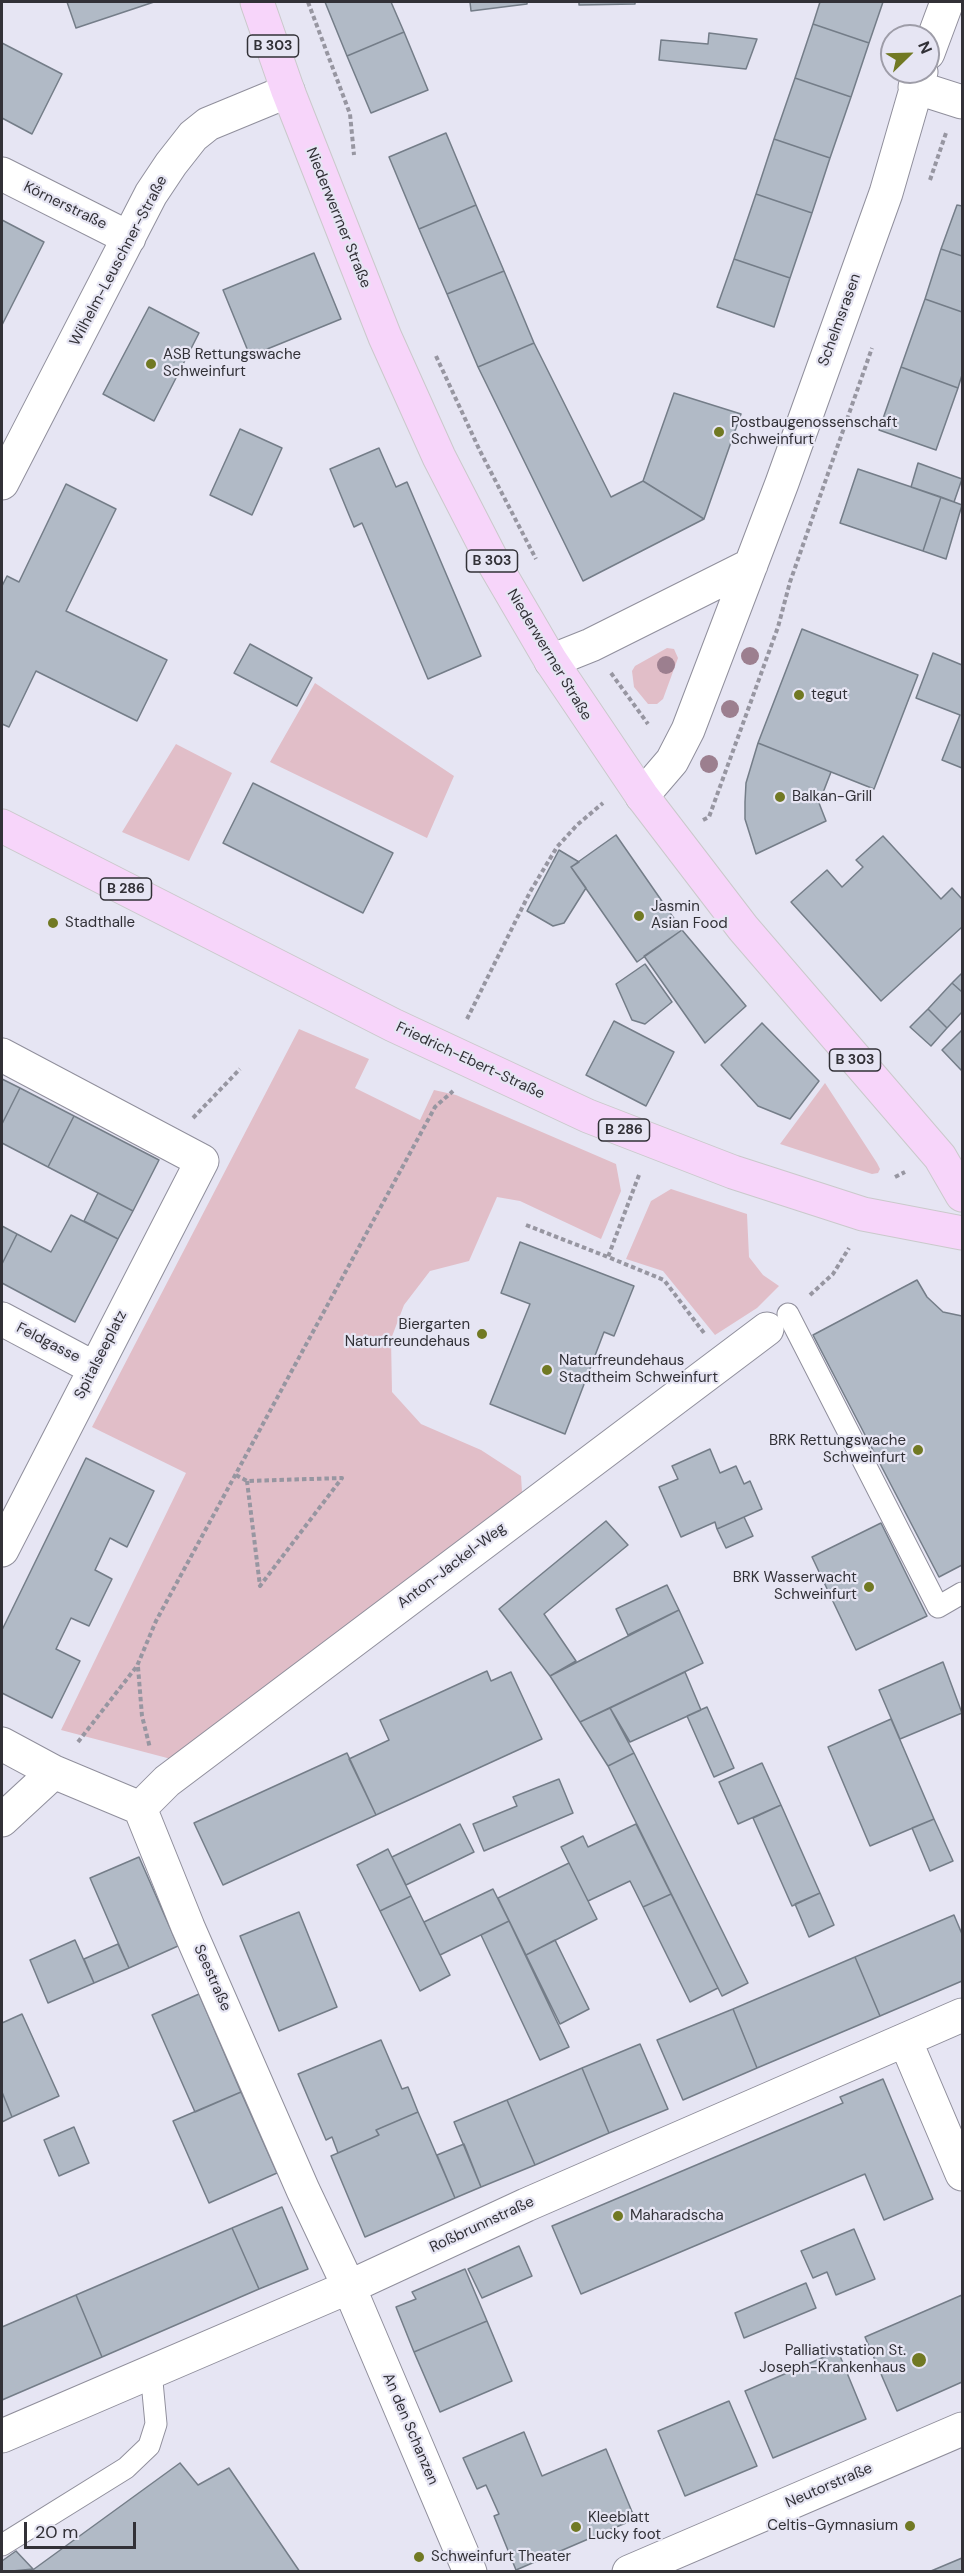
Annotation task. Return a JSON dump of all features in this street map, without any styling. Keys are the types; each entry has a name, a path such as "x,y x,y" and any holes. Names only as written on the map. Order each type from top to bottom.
{"main road":[{"name":"Niederwerrner Straße","path":"257,2 288,91 385,336 440,457 492,560 550,662 642,796 743,928 940,1157 963,1195"},
{"name":"Friedrich-Ebert-Straße","path":"2,826 393,1025 588,1116 733,1172 863,1214 963,1233"}],"street":[{"path":"939,24 947,2"},
{"name":"Schelmsrasen","path":"642,796 682,745 751,566 886,193 917,84"},
{"path":"926,84 963,102"},
{"name":"Wilhelm-Leuschner-Straße","path":"2,483 151,194 193,136 225,114 288,91"},
{"name":"Körnerstraße","path":"2,174 129,238"},
{"path":"550,662 591,645 751,566"},
{"name":"Spitalseeplatz","path":"2,1055 202,1161 2,1550"},
{"name":"Feldgasse","path":"2,1319 94,1368"},
{"name":"Anton-Jackel-Weg","path":"140,1808 166,1781 778,1322"},
{"path":"2,1744 54,1772 140,1808"},
{"path":"2,1820 54,1772"},
{"name":"Seestraße","path":"140,1808 188,1927 303,2190 349,2287"},
{"name":"Roßbrunnstraße","path":"2,2436 349,2287 526,2205 963,2016"},
{"path":"905,2040 963,2174"},
{"name":"An den Schanzen","path":"349,2287 470,2571"},
{"name":"Neutorstraße","path":"629,2571 963,2429"}],"lane":[{"path":"778,1322 938,1607 963,1593"},
{"path":"2,2545 126,2468 149,2446 156,2424 151,2371"}],"path":[{"path":"308,2 350,114 354,160"},
{"path":"432,348 480,451 537,561"},
{"path":"709,817 778,627 790,582"},
{"path":"464,1025 530,892 557,847 577,825 603,803"},
{"path":"197,1111 240,1069"},
{"path":"54,1772 138,1666 156,1621 435,1107"},
{"path":"608,1257 640,1171"},
{"path":"526,1226 664,1280 723,1363"},
{"path":"778,1322 833,1274 851,1244"},
{"path":"236,1475 247,1481 342,1478 260,1586 247,1481"},
{"path":"138,1666 142,1716 158,1769 166,1781"}],"shaded area":[{"path":"667,648 674,649 678,658 663,699 657,704 648,704 634,687 632,671 635,666"},
{"path":"315,683 454,776 427,838 270,762"},
{"path":"176,744 232,773 189,861 122,832"},
{"path":"299,1029 369,1059 355,1088 420,1120 434,1090 456,1095 616,1164 621,1191 601,1239 520,1201 497,1197 469,1261 430,1271 404,1305 391,1339 392,1392 421,1424 481,1450 521,1476 522,1492 403,1586 171,1759 61,1730 186,1473 92,1427"},
{"path":"825,1083 877,1163 880,1169 878,1173 872,1174 780,1144"},
{"path":"671,1189 747,1214 749,1257 763,1275 779,1286 757,1308 715,1335 663,1271 626,1259 651,1201"}],"building":[{"path":"67,2 154,2 76,28"},
{"path":"325,2 391,2 404,32 347,56"},
{"path":"470,2 527,2 527,4 471,11"},
{"path":"579,2 635,2 635,4 579,5"},
{"path":"820,2 883,2 869,43 813,24"},
{"path":"813,24 869,43 851,97 795,78"},
{"path":"404,32 428,90 371,113 347,56"},
{"path":"709,33 757,39 746,69 659,60 661,40 708,44"},
{"path":"2,43 62,74 32,134 2,118"},
{"path":"795,78 851,97 830,158 774,139"},
{"path":"446,133 476,205 419,229 389,157"},
{"path":"774,139 830,158 812,213 756,194"},
{"path":"756,194 812,213 790,278 734,259"},
{"path":"476,205 504,271 447,294 419,229"},
{"path":"957,205 962,206 962,256 941,249"},
{"path":"2,220 44,242 2,325"},
{"path":"941,249 962,256 962,312 925,299"},
{"path":"314,253 341,319 250,356 223,290"},
{"path":"734,259 790,278 774,327 717,307"},
{"path":"504,271 534,343 478,367 447,294"},
{"path":"925,299 962,312 962,375 958,388 901,367"},
{"name":"ASB Rettungswache Schweinfurt","path":"149,307 199,333 154,421 103,394"},
{"path":"534,343 611,497 643,481 704,519 583,581 478,367"},
{"path":"901,367 958,388 936,450 879,430"},
{"path":"674,393 741,414 704,519 643,481"},
{"path":"240,429 282,448 252,515 210,495"},
{"path":"379,448 396,487 407,482 481,656 428,679 362,523 354,527 330,469"},
{"path":"918,463 962,479 954,502 911,487"},
{"path":"858,469 941,497 923,551 840,523"},
{"path":"66,484 116,509 66,611 167,660 137,721 36,671 9,727 2,724 2,586 7,576 19,582"},
{"path":"941,497 962,505 946,559 923,551"},
{"path":"802,629 918,675 874,789 758,743"},
{"path":"250,644 312,678 297,706 234,673"},
{"path":"933,653 962,665 962,768 942,760 960,715 916,698"},
{"path":"758,743 831,772 819,803 826,821 756,854 745,819 745,802 746,783"},
{"path":"253,783 393,853 363,913 223,843"},
{"path":"616,835 682,930 637,962 571,867"},
{"path":"883,836 941,899 952,888 962,899 962,927 881,1001 791,902 827,870 842,887 863,867 856,860"},
{"path":"559,850 579,862 571,867 586,888 564,923 553,926 527,911"},
{"path":"682,930 746,1006 705,1043 644,956"},
{"path":"645,964 672,1002 645,1024 632,1020 616,984"},
{"path":"962,973 962,992 952,983"},
{"path":"952,983 962,992 962,1012 947,1028 928,1009"},
{"path":"928,1009 947,1028 931,1046 910,1027"},
{"path":"614,1021 674,1052 646,1106 586,1075"},
{"path":"762,1023 819,1081 790,1119 758,1106 721,1065"},
{"path":"962,1030 962,1071 942,1050"},
{"path":"2,1079 20,1088 2,1124"},
{"path":"20,1088 74,1116 48,1167 2,1143 2,1124"},
{"path":"74,1116 159,1160 133,1211 48,1167"},
{"path":"98,1193 133,1211 118,1239 84,1221"},
{"path":"71,1215 118,1239 75,1322 2,1283 2,1264 17,1234 51,1252"},
{"path":"2,1226 17,1234 2,1264"},
{"name":"Naturfreundehaus Stadtheim Schweinfurt","path":"520,1242 634,1286 614,1336 604,1332 565,1434 490,1404 530,1304 501,1293"},
{"name":"BRK Rettungswache Schweinfurt","path":"917,1280 927,1297 943,1312 962,1316 962,1565 939,1577 813,1335"},
{"path":"710,1449 720,1473 736,1466 744,1484 750,1481 762,1509 717,1529 715,1522 681,1537 659,1487 678,1479 672,1466"},
{"path":"86,1458 154,1491 127,1547 110,1538 95,1570 112,1579 89,1626 71,1618 56,1649 80,1661 52,1718 2,1693 2,1630"},
{"path":"744,1517 753,1536 726,1548 717,1529"},
{"path":"606,1521 628,1545 544,1614 576,1661 550,1676 499,1609"},
{"name":"BRK Wasserwacht Schweinfurt","path":"881,1523 927,1616 856,1650 812,1557"},
{"path":"667,1585 679,1610 628,1635 616,1609"},
{"path":"679,1610 703,1663 580,1722 550,1676"},
{"path":"943,1662 962,1713 900,1739 879,1690"},
{"path":"487,1671 491,1681 511,1672 542,1739 376,1815 349,1759 389,1740 380,1720"},
{"path":"685,1672 701,1710 630,1742 610,1708"},
{"path":"707,1707 734,1768 714,1777 687,1716"},
{"path":"610,1708 634,1753 608,1766 580,1722"},
{"path":"891,1719 934,1819 870,1846 828,1747"},
{"path":"347,1753 376,1815 223,1885 194,1823"},
{"path":"634,1753 748,1983 722,1996 608,1766"},
{"path":"762,1763 781,1805 738,1824 719,1782"},
{"path":"559,1779 573,1813 484,1851 473,1824 517,1806 513,1797"},
{"path":"781,1805 820,1893 792,1906 753,1818"},
{"path":"934,1819 953,1861 930,1871 912,1828"},
{"path":"460,1824 474,1852 406,1885 392,1857"},
{"path":"636,1824 671,1894 643,1907 630,1881 588,1901 561,1847 583,1836 588,1847"},
{"path":"388,1849 411,1896 380,1911 357,1865"},
{"path":"139,1857 178,1946 129,1968 90,1878"},
{"path":"569,1863 597,1919 526,1955 498,1898"},
{"path":"493,1889 509,1921 440,1955 424,1922"},
{"path":"820,1893 834,1925 809,1937 795,1904"},
{"path":"671,1894 718,1988 690,2002 643,1907"},
{"path":"411,1896 450,1975 420,1991 380,1911"},
{"path":"299,1912 337,2007 279,2031 240,1936"},
{"path":"954,1915 962,1934 962,1981 880,2016 855,1957"},
{"path":"509,1921 569,2047 540,2060 481,1935"},
{"path":"75,1940 94,1983 48,2003 30,1960"},
{"path":"555,1940 589,2009 560,2024 526,1955"},
{"path":"118,1944 129,1968 94,1983 84,1959"},
{"path":"855,1957 880,2016 757,2068 733,2009"},
{"path":"199,1994 241,2092 195,2112 152,2015"},
{"path":"733,2009 757,2068 683,2100 657,2040"},
{"path":"22,2014 59,2096 12,2117 2,2092 2,2023"},
{"path":"381,2040 402,2089 408,2087 418,2112 376,2130 379,2135 338,2153 332,2137 326,2140 298,2074"},
{"path":"640,2044 668,2109 609,2133 582,2068"},
{"path":"582,2068 609,2133 535,2165 507,2100"},
{"path":"883,2079 933,2199 884,2220 865,2174 581,2294 552,2226 843,2103 840,2097"},
{"path":"2,2092 12,2117 2,2122"},
{"path":"241,2092 277,2173 209,2203 173,2121"},
{"path":"507,2100 535,2165 481,2187 454,2122"},
{"path":"418,2112 455,2198 365,2237 331,2156 379,2135 376,2130"},
{"path":"74,2127 89,2163 59,2176 44,2140"},
{"path":"464,2144 481,2187 455,2198 437,2155"},
{"path":"282,2207 308,2269 259,2289 232,2228"},
{"path":"232,2228 259,2289 102,2357 76,2295"},
{"path":"854,2229 875,2279 836,2295 827,2272 813,2278 801,2251"},
{"path":"519,2246 532,2276 482,2298 468,2269"},
{"path":"465,2269 487,2321 414,2352 396,2307 416,2299 412,2292"},
{"path":"806,2283 816,2308 744,2338 735,2313"},
{"path":"76,2295 102,2357 2,2400 2,2327"},
{"name":"Palliativstation St. Joseph-Krankenhaus","path":"962,2295 962,2382 897,2411 865,2337"},
{"path":"487,2321 512,2381 440,2412 414,2352"},
{"path":"838,2351 866,2419 773,2458 745,2391"},
{"path":"729,2401 757,2466 685,2496 658,2431"},
{"path":"524,2432 542,2476 606,2449 635,2519 516,2570 494,2516 499,2514 486,2485 477,2489 463,2458"},
{"path":"180,2463 198,2485 229,2468 300,2572 30,2572"},
{"path":"16,2551 33,2569 2,2572 2,2561"},
{"path":"962,2558 962,2572 931,2571"}],"place":[{"name":"ASB Rettungswache Schweinfurt","path":"151,364"},
{"name":"Postbaugenossenschaft Schweinfurt","path":"719,432"},
{"name":"tegut","path":"799,695"},
{"name":"Balkan-Grill","path":"780,797"},
{"name":"Jasmin Asian Food","path":"639,916"},
{"name":"Stadthalle","path":"53,923"},
{"name":"Biergarten Naturfreundehaus","path":"482,1334"},
{"name":"Naturfreundehaus Stadtheim Schweinfurt","path":"547,1370"},
{"name":"BRK Rettungswache Schweinfurt","path":"918,1450"},
{"name":"BRK Wasserwacht Schweinfurt","path":"869,1587"},
{"name":"Maharadscha","path":"618,2216"},
{"name":"Palliativstation St. Joseph-Krankenhaus","path":"919,2360"},
{"name":"Celtis-Gymnasium","path":"910,2526"},
{"name":"Kleeblatt Lucky foot","path":"576,2527"},
{"name":"Schweinfurt Theater","path":"419,2557"}]}
